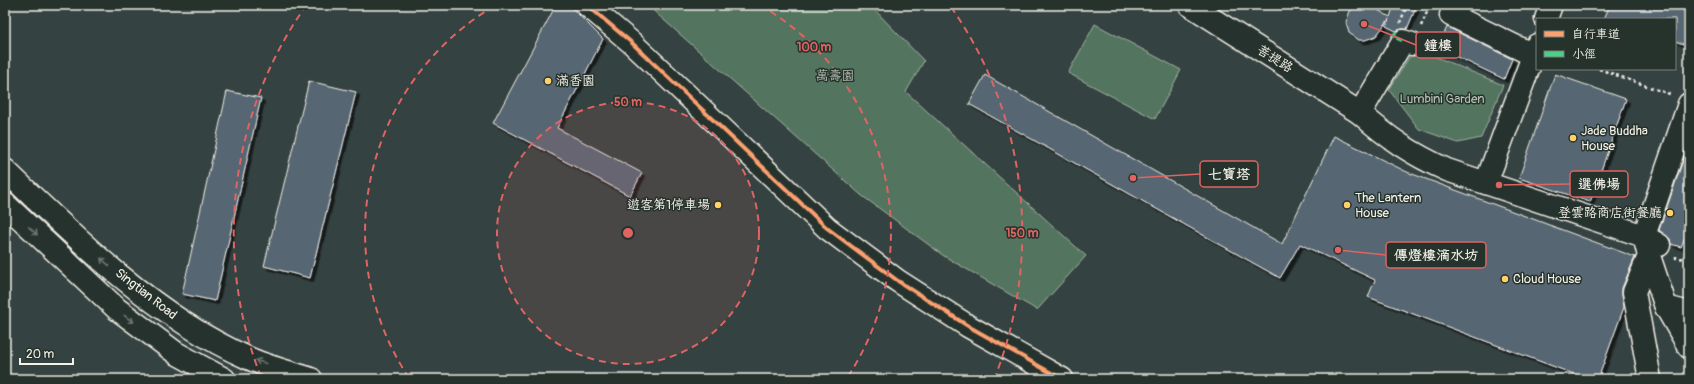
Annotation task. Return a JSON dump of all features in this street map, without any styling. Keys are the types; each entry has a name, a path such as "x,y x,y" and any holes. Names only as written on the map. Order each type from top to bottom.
{"main road":[{"path":"587,5 632,44 827,228 905,285 968,326 1062,379"},
{"name":"菩提路","path":"1190,5 1360,113 1383,134 1407,150 1447,170 1486,183 1657,249"},
{"path":"1546,18 1551,5"},
{"path":"1451,15 1535,50 1486,183"},
{"path":"1360,113 1403,42 1412,44"},
{"path":"1682,100 1657,249 1666,307 1689,347"},
{"name":"Singtian Road","path":"5,170 56,219 128,282 188,326 248,358 311,379"},
{"path":"5,204 117,310 176,354 224,379"},
{"path":"1650,379 1634,292 1657,249"},
{"path":"1666,307 1689,314"}],"path":[{"path":"1399,24 1408,5"},
{"path":"1412,44 1430,5"},
{"path":"1602,70 1682,100"},
{"path":"1657,249 1689,259"}],"green space":[{"name":"萬壽園","path":"647,5 870,5 924,61 906,92 1086,256 1037,310 944,256 861,195"},
{"path":"1095,24 1181,70 1155,119 1068,73"},
{"name":"Lumbini Garden","path":"1415,48 1503,85 1481,138 1458,143 1419,129 1389,90"}],"building":[{"name":"滿香園","path":"556,5 569,5 603,39 557,128 642,173 630,196 493,123"},
{"path":"1358,5 1371,6 1390,17 1394,5 1417,5 1407,29 1396,31 1386,26 1389,19 1376,36 1365,40 1359,40 1349,33 1346,22 1350,11"},
{"path":"1610,5 1689,5 1689,46 1676,41 1676,18 1604,18"},
{"path":"1447,27 1512,59 1504,79 1438,48"},
{"name":"Jade Buddha House","path":"1555,74 1626,99 1590,202 1519,178"},
{"path":"985,75 1282,244 1334,136 1407,172 1635,257 1622,288 1624,307 1598,379 1587,379 1368,297 1375,280 1300,244 1280,278 969,104"},
{"path":"309,81 356,92 310,278 264,266"},
{"path":"227,91 261,98 215,301 182,294"},
{"path":"1688,146 1689,227 1681,247 1671,244 1670,239 1659,230"}],"marked path":[{"path":"1396,31 1394,37 1403,41"}],"cycle path":[{"path":"587,5 632,43 827,228 898,281 968,326 1062,379"}],"place":[{"name":"鐘樓","path":"1364,24"},
{"name":"滿香園","path":"548,81"},
{"name":"Jade Buddha House","path":"1573,138"},
{"name":"七寶塔","path":"1133,178"},
{"name":"選佛場","path":"1499,185"},
{"name":"遊客第1停車場","path":"718,205"},
{"name":"The Lantern House","path":"1347,205"},
{"name":"登雲路商店街餐廳","path":"1670,213"},
{"name":"傳燈樓滴水坊","path":"1338,250"},
{"name":"Cloud House","path":"1505,279"}]}
